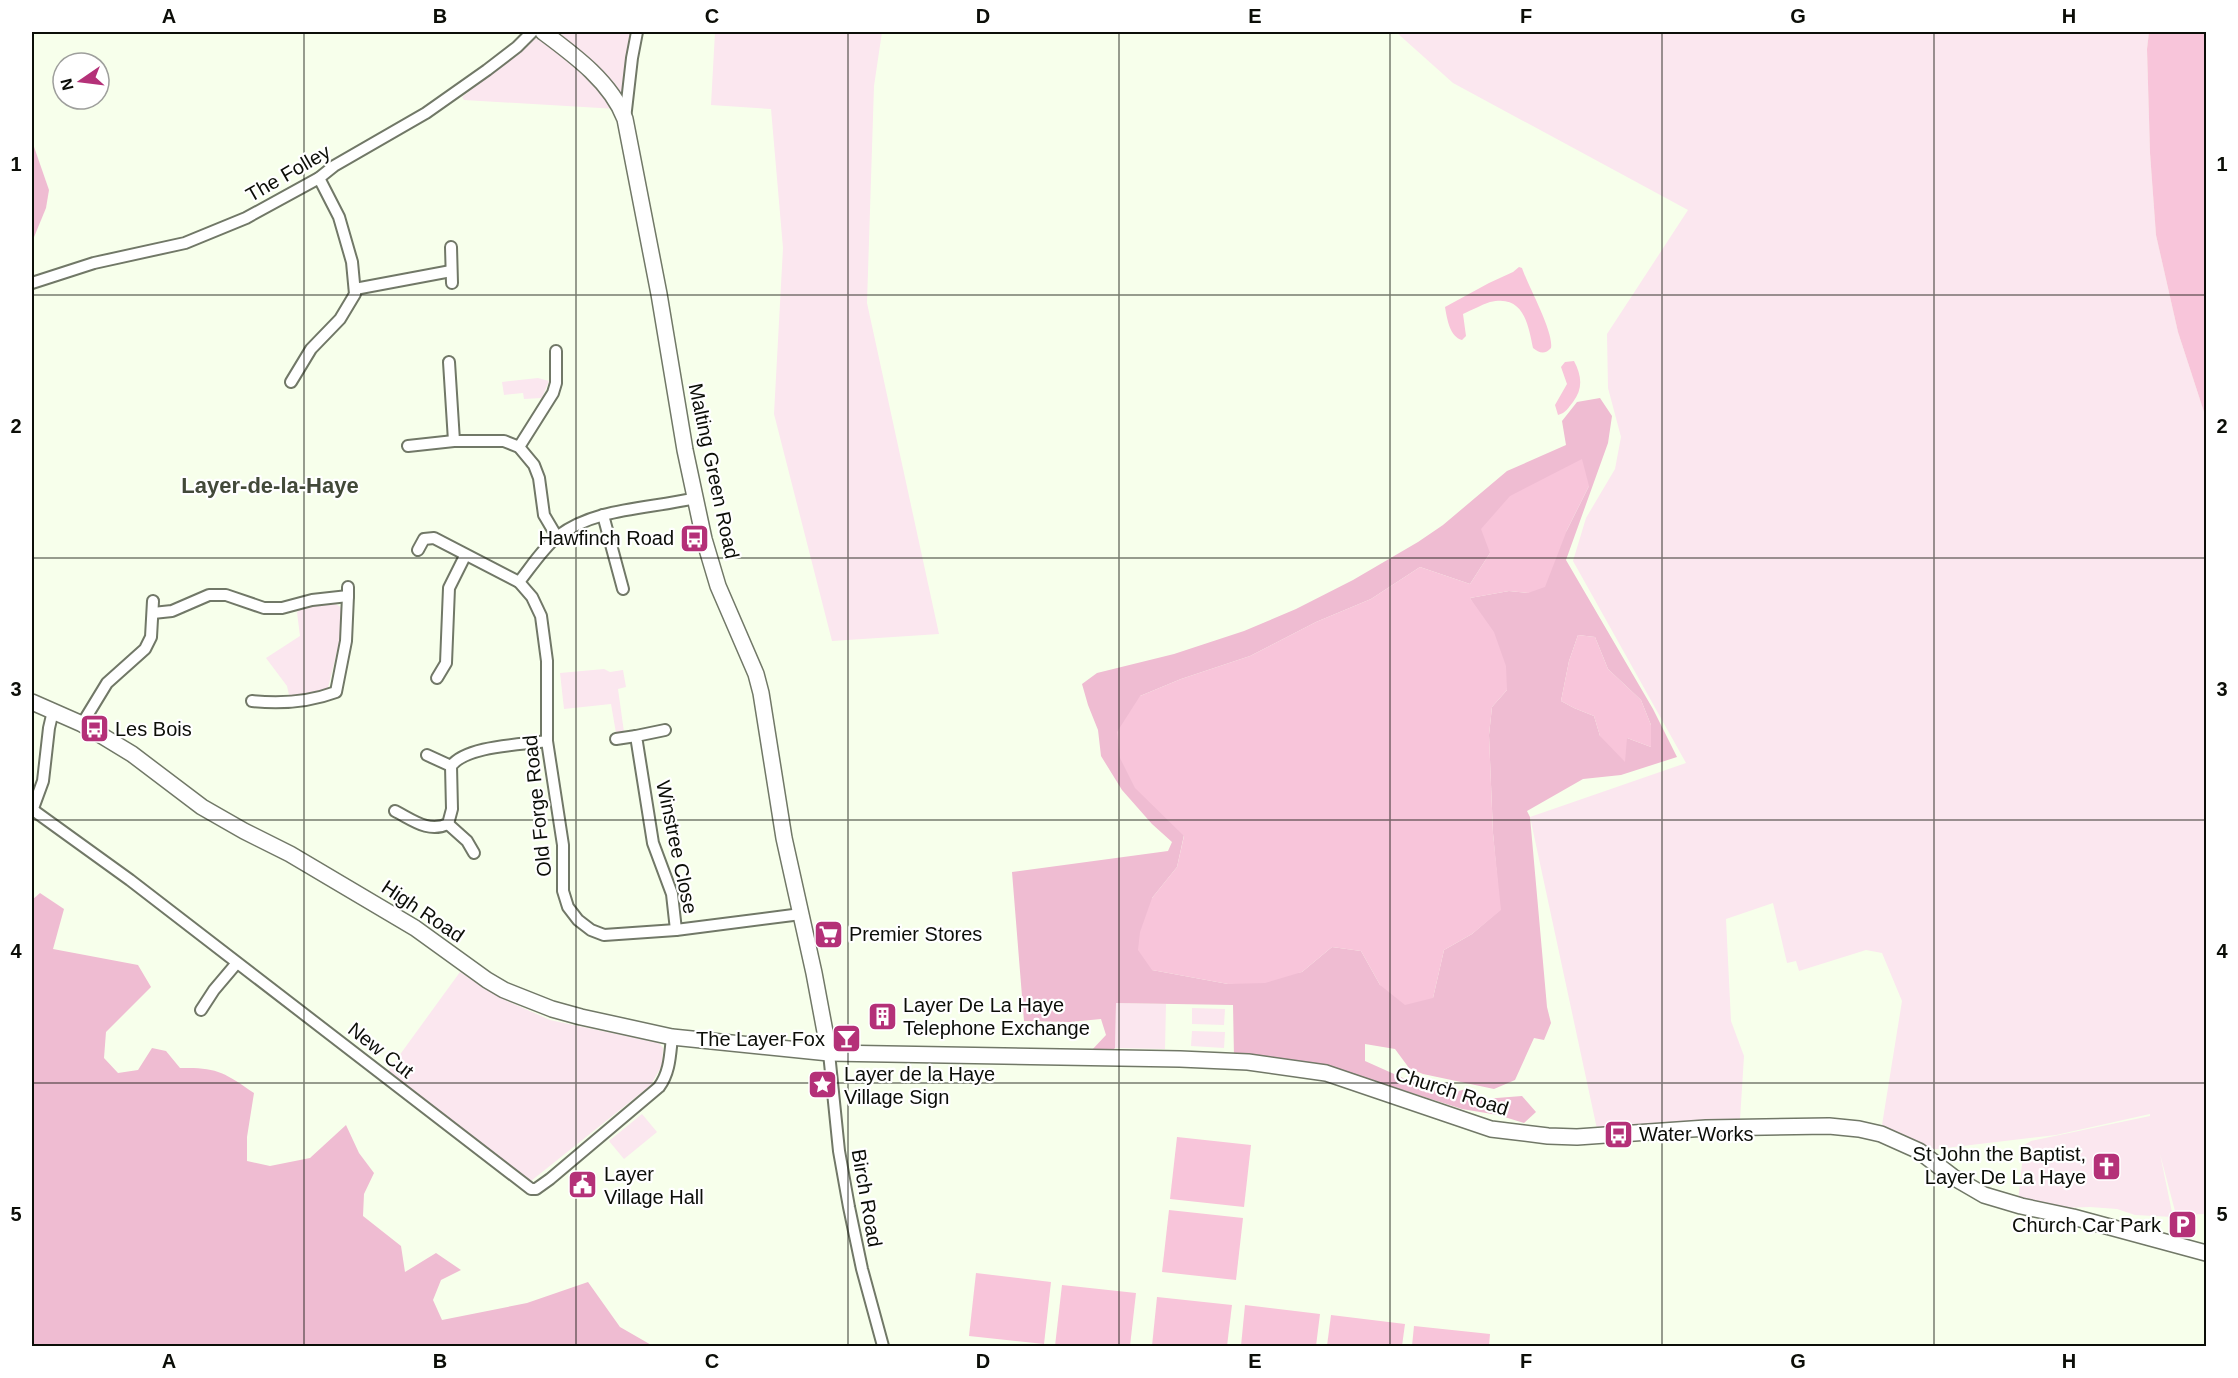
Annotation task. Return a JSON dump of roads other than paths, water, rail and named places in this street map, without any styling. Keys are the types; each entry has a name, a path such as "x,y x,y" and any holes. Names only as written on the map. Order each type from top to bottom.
{"main road":[{"path":"543,32 574,55 606,87 626,119"},
{"name":"Malting Green Road","path":"626,119 660,294 695,498 718,586 756,674 761,693 784,838 829,1053"},
{"name":"High Road","path":"32,702 82,724 132,754 202,807 309,865 415,928 466,966 504,990 552,1009 672,1037 829,1053"},
{"name":"Church Road","path":"829,1053 1248,1062 1326,1073 1491,1129 1548,1136 1577,1137 1706,1128 1829,1126 1859,1129 1881,1134 1919,1151 1953,1177 1984,1195 2206,1253"}],"street":[{"name":"The Folley","path":"32,282 94,263 147,253 193,240 246,218 319,178 334,166 426,113 487,70 532,32"},
{"name":"Malting Green Road","path":"626,119 637,32"},
{"path":"291,382 311,350 340,320 355,294 352,262 339,217 319,178"},
{"path":"355,289 451,277 452,247"},
{"path":"519,447 553,393 556,383 556,351"},
{"path":"449,362 454,441"},
{"path":"408,446 454,441 504,441 519,447 534,465 539,478 544,515 557,537"},
{"path":"519,582 557,537 581,522 603,515 695,498"},
{"path":"603,515 623,589"},
{"name":"Old Forge Road","path":"418,550 424,538 434,538 519,582 532,597 541,616 547,661 547,741 562,845 563,891 568,907 578,920 591,930 604,935 676,930 801,914"},
{"path":"437,678 446,663 449,588 465,555"},
{"path":"153,613 172,611 209,595 226,595 264,608 282,608 348,592 346,641 340,692 311,699 273,703 252,701"},
{"path":"82,724 107,683 145,649 151,637 153,601"},
{"path":"32,811 43,781 53,711"},
{"path":"616,739 665,730"},
{"name":"Winstree Close","path":"636,736 653,843 672,894 676,930"},
{"path":"448,824 452,809 451,766 462,756 500,742 547,741"},
{"path":"427,755 451,766"},
{"name":"New Cut","path":"32,811 130,880 531,1190 550,1179 658,1087 665,1079 669,1068 672,1037"},
{"path":"395,811 427,827 438,828 448,824"},
{"path":"448,824 467,841 474,853"},
{"path":"201,1010 236,963"},
{"name":"Birch Road","path":"829,1053 839,1151 849,1207 862,1269 883,1347"}],"place":[{"name":"Hawfinch Road","path":"695,538"},
{"name":"Les Bois","path":"94,729"},
{"name":"Premier Stores","path":"828,934"},
{"name":"Layer De La Haye Telephone Exchange","path":"882,1016"},
{"name":"The Layer Fox","path":"846,1039"},
{"name":"Layer de la Haye Village Sign","path":"823,1085"},
{"name":"Water Works","path":"1618,1134"},
{"name":"St John the Baptist, Layer De La Haye","path":"2107,1166"},
{"name":"Layer Village Hall","path":"583,1185"},
{"name":"Church Car Park","path":"2182,1225"}],"district":[{"name":"Layer-de-la-Haye","path":"270,485"}]}
